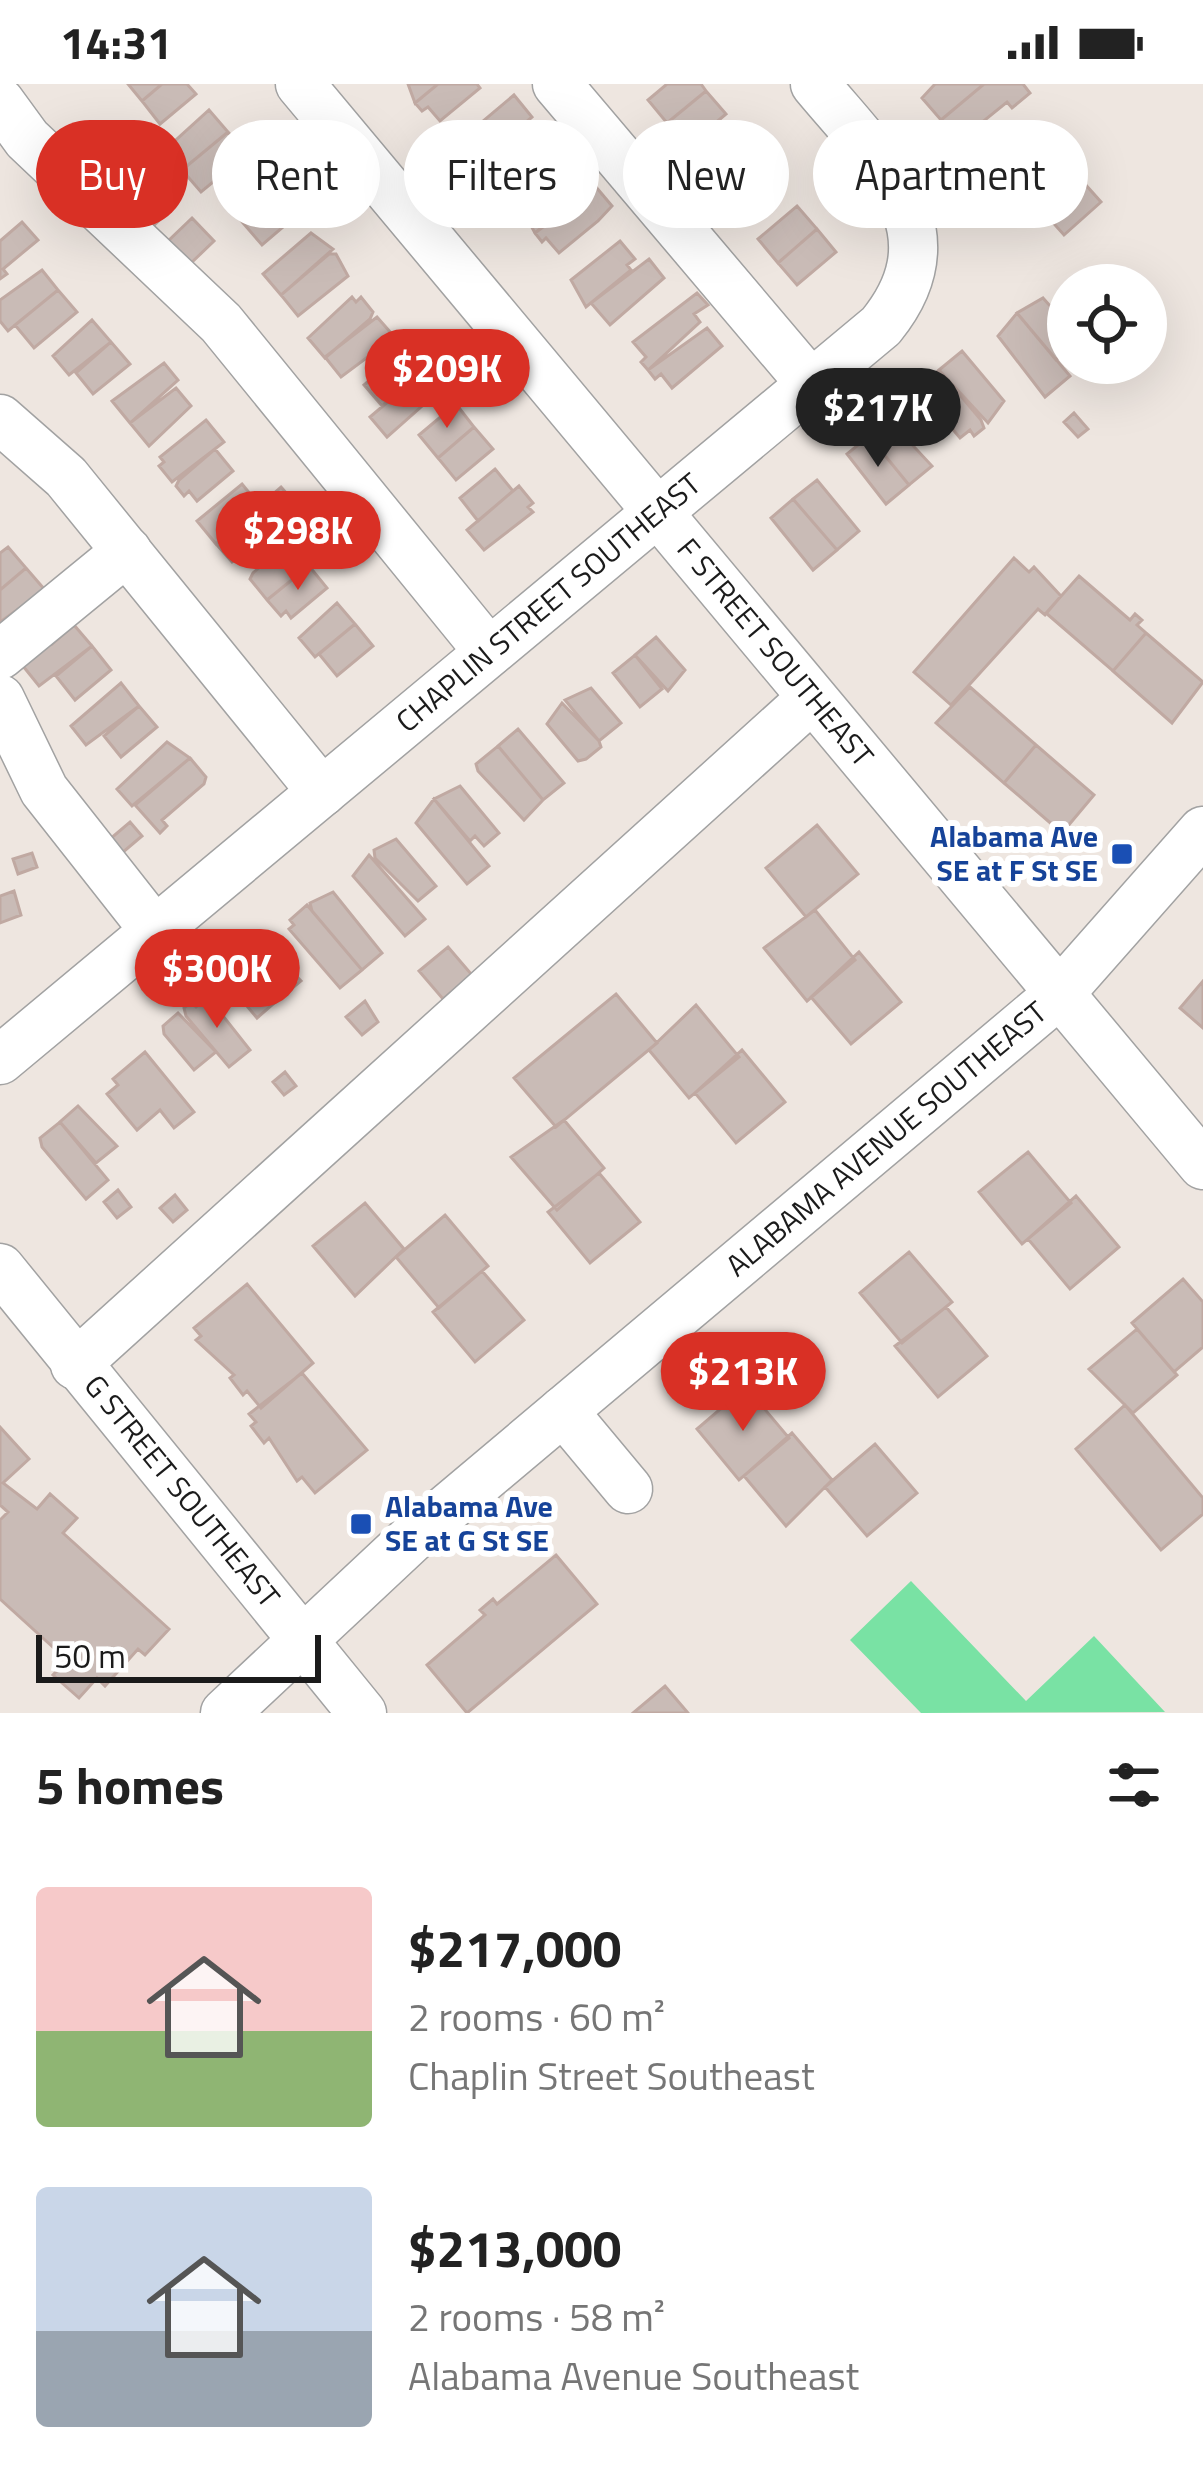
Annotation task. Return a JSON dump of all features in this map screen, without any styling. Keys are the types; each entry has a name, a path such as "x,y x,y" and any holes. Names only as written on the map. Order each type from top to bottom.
{"street":[{"name":"F STREET SOUTHEAST","path":"300,84 1203,1166"},
{"path":"557,84 811,384"},
{"name":"CHAPLIN STREET SOUTHEAST","path":"0,1060 891,314 906,285 913,254 911,222 900,191 814,84"},
{"path":"0,102 27,139 221,323 489,652"},
{"path":"0,419 50,460 322,792"},
{"path":"0,655 127,551"},
{"path":"75,1365 812,698"},
{"path":"0,699 44,790 155,931"},
{"name":"ALABAMA AVENUE SOUTHEAST","path":"225,1713 300,1638 1059,994 1203,831"},
{"name":"G STREET SOUTHEAST","path":"0,1268 362,1713"},
{"path":"563,1412 628,1489"}],"green space":[{"path":"911,1581 1026,1701 1094,1636 1165,1712 921,1713 850,1640"}],"building":[{"path":"128,84 162,84 142,101"},
{"path":"162,84 187,84 196,94 165,120 157,120 142,101"},
{"path":"408,84 438,84 415,103"},
{"path":"438,84 477,84 480,88 441,120 428,107 422,111 415,103"},
{"path":"667,84 701,84 706,91 671,120 665,120 648,100"},
{"path":"935,84 984,84 941,120 922,98"},
{"path":"984,84 1023,84 1030,93 1012,108 1007,102 985,120 941,120"},
{"path":"706,91 726,114 719,120 671,120"},
{"path":"514,95 532,117 529,120 484,120"},
{"path":"209,110 218,120 212,120 212,145 188,165 188,129"},
{"path":"212,145 212,183 201,192 188,177 188,165"},
{"path":"1088,187 1101,202 1088,214"},
{"path":"599,191 612,206 599,220"},
{"path":"797,206 817,229 778,263 758,239 771,228 789,228 789,213"},
{"path":"192,218 214,241 189,265 166,243 182,228 188,228"},
{"path":"22,222 38,240 3,269 7,274 0,279 0,241"},
{"path":"247,228 282,228 262,245"},
{"path":"542,228 589,228 559,253 535,233"},
{"path":"817,229 836,252 797,285 778,263"},
{"path":"311,233 333,249 281,295 263,274"},
{"path":"620,241 635,259 627,265 631,270 586,307 571,280"},
{"path":"329,254 336,254 348,276 298,316 281,295"},
{"path":"649,259 664,278 610,325 591,303"},
{"path":"42,270 58,290 8,331 0,321 0,300"},
{"path":"58,290 77,312 34,348 15,325"},
{"path":"697,293 708,305 694,314 700,322 648,370 641,362 646,357 633,342"},
{"path":"352,297 356,302 361,297 373,312 370,319 325,358 308,338"},
{"path":"1043,298 1047,302 1047,349 1017,313"},
{"path":"1017,313 1047,349 1047,384 1060,384 1045,397 998,336"},
{"path":"377,317 391,333 389,341 341,377 325,357"},
{"path":"92,320 111,342 69,375 53,356"},
{"path":"707,328 722,346 672,388 661,374 655,379 648,370"},
{"path":"111,342 130,364 93,394 76,373"},
{"path":"962,351 1004,401 988,423 939,370"},
{"path":"400,354 404,359 410,354 424,371 382,406 364,385"},
{"path":"164,363 178,380 130,423 112,401"},
{"path":"939,370 981,420 984,428 974,436 970,430 960,438 918,388"},
{"path":"424,371 440,390 387,437 370,417"},
{"path":"176,388 191,406 149,446 130,423"},
{"path":"456,404 474,427 438,458 419,435"},
{"path":"1074,413 1088,429 1078,437 1064,422"},
{"path":"206,420 224,442 172,482 159,466 164,462 160,457"},
{"path":"889,420 932,466 909,485 869,436"},
{"path":"474,427 493,449 456,480 438,458"},
{"path":"869,436 909,485 886,504 847,454"},
{"path":"215,449 233,471 197,501 189,491 184,496 176,486 179,480"},
{"path":"495,469 513,491 478,521 460,498"},
{"path":"817,480 859,531 837,550 793,499"},
{"path":"242,484 260,506 216,544 197,521"},
{"path":"519,486 533,503 528,507 533,512 484,550 467,530"},
{"path":"281,487 301,510 243,560 239,556 232,562 216,544"},
{"path":"793,499 837,550 813,570 771,518"},
{"path":"314,531 330,549 267,600 250,579 253,573 289,542 294,548"},
{"path":"8,547 26,568 0,590 0,553"},
{"path":"1014,558 1029,572 1034,567 1061,596 1045,615 1038,609 951,705 914,672"},
{"path":"309,566 327,588 291,618 286,611 281,616 267,600"},
{"path":"26,568 45,590 0,622 0,590"},
{"path":"1079,576 1130,620 1135,614 1142,620 1137,625 1146,633 1113,671 1046,613"},
{"path":"337,603 355,624 315,657 299,638"},
{"path":"355,624 373,646 337,676 319,654"},
{"path":"74,625 92,646 39,686 23,666 48,639 52,644"},
{"path":"1146,633 1203,682 1172,723 1113,671"},
{"path":"656,637 685,670 668,691 635,655"},
{"path":"92,646 111,670 75,700 56,676"},
{"path":"635,655 662,689 640,707 613,673"},
{"path":"121,683 139,706 86,745 71,726"},
{"path":"970,687 1036,745 1004,783 936,723"},
{"path":"591,688 621,723 599,741 565,700"},
{"path":"562,703 599,741 601,747 586,759 578,761 547,724"},
{"path":"139,706 157,727 121,757 104,736"},
{"path":"518,729 564,783 543,800 498,746"},
{"path":"167,742 190,758 132,806 117,789"},
{"path":"1036,745 1094,795 1062,833 1004,783"},
{"path":"498,746 543,800 524,820 478,771 476,764"},
{"path":"190,758 206,777 204,784 162,820 167,826 160,833 135,805"},
{"path":"460,786 499,833 484,846 475,836 470,841 434,799"},
{"path":"434,799 489,866 467,884 416,823"},
{"path":"130,822 142,836 115,859 103,845"},
{"path":"817,825 858,874 806,917 766,868"},
{"path":"396,839 436,886 418,901 375,858 374,850"},
{"path":"32,853 37,867 18,874 13,859"},
{"path":"369,855 425,919 405,936 353,876"},
{"path":"14,891 21,915 0,923 0,896"},
{"path":"333,892 382,953 362,970 312,911 310,903"},
{"path":"307,905 362,970 340,988 289,929 294,925 290,920"},
{"path":"815,910 855,960 807,1001 764,948"},
{"path":"263,942 301,981 279,999 248,963 252,960 247,955"},
{"path":"448,947 472,975 443,999 419,971"},
{"path":"859,952 901,1002 851,1044 811,997"},
{"path":"242,960 279,999 257,1018 226,981"},
{"path":"1203,981 1203,1028 1180,1008"},
{"path":"616,994 657,1043 556,1127 514,1078"},
{"path":"208,997 250,1050 229,1067 186,1016 184,1008 191,1002 196,1007"},
{"path":"365,1001 378,1022 362,1035 346,1017"},
{"path":"696,1005 739,1057 689,1098 649,1050"},
{"path":"178,1013 216,1052 194,1070 164,1034 163,1026"},
{"path":"742,1050 785,1102 736,1143 695,1093"},
{"path":"145,1052 194,1112 174,1128 160,1110 137,1130 107,1094 118,1085 113,1079"},
{"path":"285,1072 296,1086 284,1095 273,1082"},
{"path":"78,1106 117,1146 96,1163 60,1122"},
{"path":"564,1120 604,1168 557,1210 511,1157"},
{"path":"60,1122 108,1180 86,1199 42,1147 40,1138"},
{"path":"1028,1152 1071,1203 1022,1244 979,1192"},
{"path":"599,1173 640,1222 590,1263 548,1212"},
{"path":"118,1190 131,1207 117,1218 104,1202"},
{"path":"175,1195 187,1210 173,1222 160,1208"},
{"path":"1076,1196 1119,1247 1070,1289 1028,1239"},
{"path":"365,1203 404,1249 355,1296 313,1246"},
{"path":"445,1215 488,1266 439,1308 396,1257"},
{"path":"909,1252 952,1302 902,1343 860,1293"},
{"path":"482,1271 524,1320 475,1362 433,1312"},
{"path":"1183,1279 1203,1302 1203,1347 1174,1372 1132,1323"},
{"path":"247,1284 313,1363 261,1408 247,1391 243,1395 230,1378 234,1375 196,1340 201,1336 194,1328"},
{"path":"946,1307 987,1356 938,1397 895,1346"},
{"path":"1137,1329 1177,1375 1133,1413 1089,1369"},
{"path":"302,1373 367,1450 315,1493 302,1477 297,1481 269,1438 264,1443 251,1426 256,1422 249,1414"},
{"path":"746,1387 789,1438 739,1480 697,1429"},
{"path":"1125,1405 1203,1498 1203,1514 1161,1550 1076,1449"},
{"path":"0,1427 29,1459 3,1483 37,1509 50,1494 77,1518 63,1533 169,1629 145,1655 138,1649 105,1686 97,1678 79,1698 53,1675 67,1660 0,1599 0,1520 8,1512 0,1505"},
{"path":"792,1433 832,1480 786,1526 744,1476"},
{"path":"875,1444 917,1493 867,1536 825,1487"},
{"path":"556,1555 597,1604 467,1713 427,1665 485,1615 480,1610 493,1599 497,1604"},
{"path":"665,1686 688,1713 633,1713"}],"place":[{"name":"Alabama Ave SE at F St SE","path":"1122,854"},
{"name":"Alabama Ave SE at G St SE","path":"361,1524"}]}
